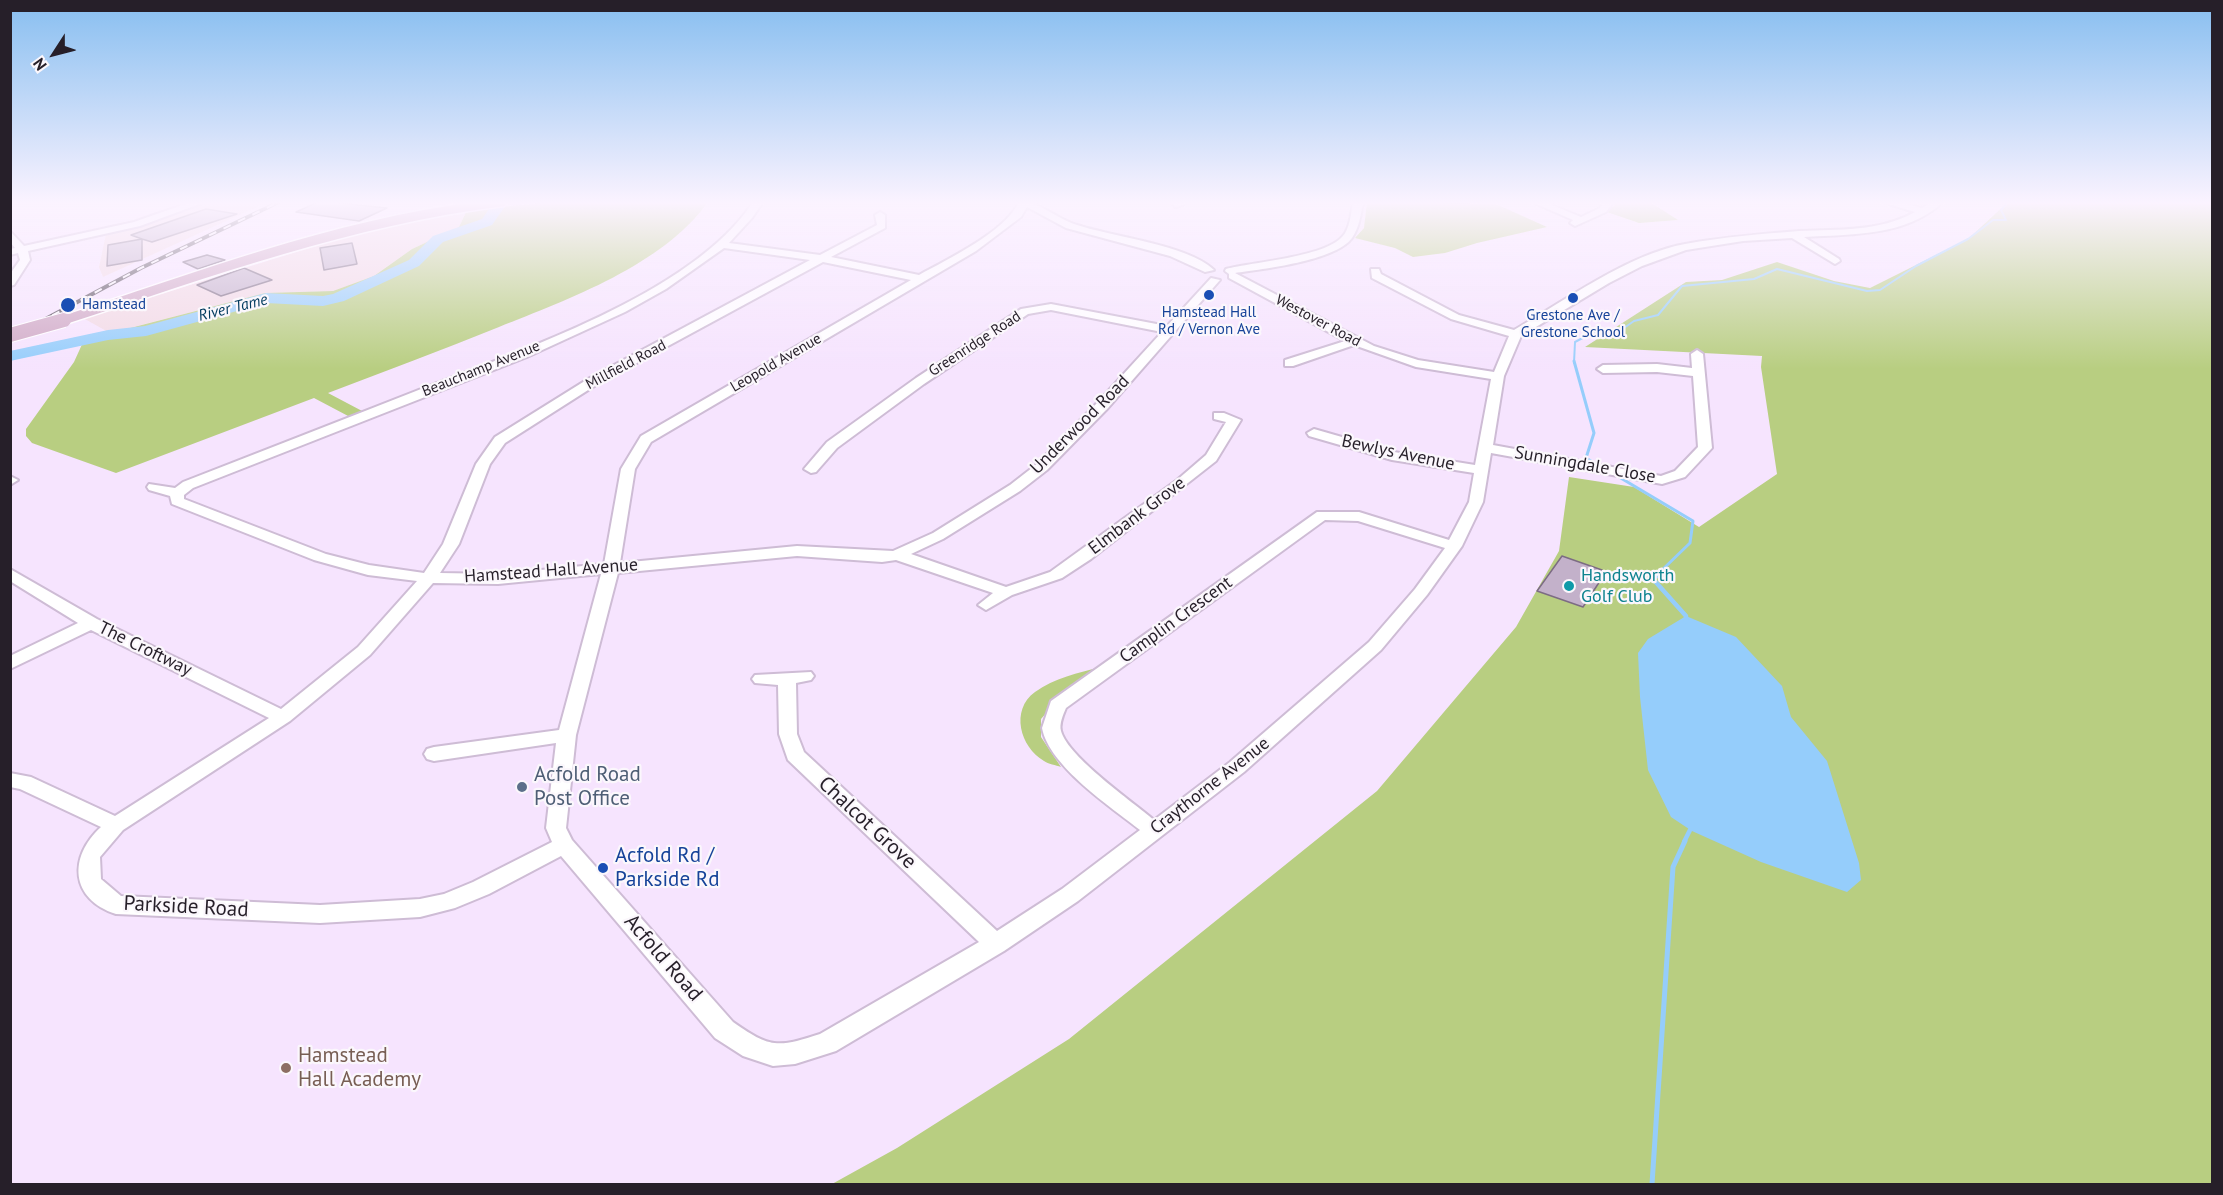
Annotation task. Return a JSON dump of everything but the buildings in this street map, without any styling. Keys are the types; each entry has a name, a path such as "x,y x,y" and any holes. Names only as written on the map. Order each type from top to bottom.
{"main road":[{"path":"10,335 260,258"}],"street":[{"path":"10,283 24,258"},
{"name":"Beauchamp Avenue","path":"177,493 199,481 523,354 621,310 686,273 706,258"},
{"path":"815,258 921,279"},
{"name":"Leopold Avenue","path":"611,567 628,470 646,439 956,258"},
{"name":"Westover Road","path":"1187,258 1218,277 1245,284 1287,303 1353,342 1416,363 1498,376"},
{"path":"1218,277 1300,258"},
{"path":"1375,271 1376,276 1455,317 1516,334 1605,281 1653,258"},
{"path":"1830,258 1835,261"},
{"name":"Millfield Road","path":"429,578 451,544 483,464 500,440 592,382 824,259"},
{"name":"Underwood Road","path":"897,555 938,536 1015,488 1042,467 1103,405 1218,277"},
{"name":"Greenridge Road","path":"811,469 832,445 920,381 1025,311 1051,307 1169,330"},
{"name":"Craythorne Avenue","path":"770,1057 827,1043 996,944 1070,895 1237,767 1375,646 1421,592 1454,546 1476,502 1498,376 1516,334"},
{"path":"1289,363 1353,342"},
{"name":"Sunningdale Close","path":"1486,448 1662,480 1680,474 1705,448 1697,354"},
{"path":"1603,368 1657,368 1699,373"},
{"name":"Elmbank Grove","path":"986,604 1006,592 1056,575 1182,483 1211,458 1234,420 1219,416"},
{"name":"Bewlys Avenue","path":"1315,432 1381,453 1482,470"},
{"name":"Hamstead Hall Avenue","path":"154,487 177,493 177,501 320,557 368,570 429,578 498,579 797,551 882,557 897,555"},
{"name":"Camplin Crescent","path":"1154,831 1083,771 1058,745 1052,731 1052,720 1058,705 1322,515 1359,517 1454,546"},
{"path":"897,555 1006,592"},
{"name":"Acfold Road","path":"611,567 567,735 556,828 564,844 724,1030 752,1050 770,1057"},
{"name":"The Croftway","path":"10,574 91,623 283,717"},
{"name":"Parkside Road","path":"429,578 364,651 283,717 116,825 95,843 87,862 91,883 116,905 320,914 420,908 447,902 481,888 564,844"},
{"path":"10,663 91,623"},
{"name":"Chalcot Grove","path":"760,679 796,678 788,734 795,755 996,944"},
{"path":"434,752 567,735"},
{"path":"10,780 24,782 116,825"}],"shaded area":[{"path":"101,258 145,258 103,277 99,267"},
{"path":"278,258 400,258 374,276 333,291 265,293 110,333 83,318"}],"green space":[{"path":"400,258 647,258 584,292 328,393 364,412 350,417 314,398 116,473 32,443 26,436 26,429 74,362 84,340 265,293 333,291 374,276"},
{"name":"Handsworth Golf Club","path":"1930,258 2212,258 2212,1184 832,1184 897,1148 1069,1039 1377,791 1516,627 1559,551 1569,477 1634,487 1699,527 1777,474 1761,367 1762,356 1585,347 1686,282 1722,280 1777,262 1834,281 1870,288"},
{"path":"1100,667 1060,697 1041,719 1041,737 1061,767 1046,762 1036,755 1024,738 1021,728 1022,708 1035,692 1050,683"}],"water":[{"path":"1686,616 1736,637 1782,686 1791,717 1827,761 1859,863 1861,880 1847,892 1761,862 1692,831 1671,817 1648,770 1638,653 1648,639"}],"waterway":[{"name":"River Tame","path":"10,356 108,335 146,331 266,298 323,301 338,298 414,263 419,258"},
{"path":"1574,361 1575,342 1594,332 1624,328 1634,321 1658,315 1682,286 1754,279 1777,269 1867,291 1880,290 1932,258"},
{"path":"1574,361 1594,433 1586,458 1599,466"},
{"path":"1614,474 1693,521 1690,543 1661,571"},
{"path":"1663,570 1653,579 1686,616 1686,621"},
{"path":"1684,842 1692,826"},
{"path":"1652,1184 1673,867 1685,841"}],"railway":[{"path":"10,338 162,258"}],"place":[{"name":"Hamstead Hall Rd / Vernon Ave","path":"1209,295"},
{"name":"Grestone Ave / Grestone School","path":"1573,298"},
{"name":"Hamstead","path":"68,305"},
{"name":"Handsworth Golf Club","path":"1569,586"},
{"name":"Acfold Road Post Office","path":"522,787"},
{"name":"Acfold Rd / Parkside Rd","path":"603,868"},
{"name":"Hamstead Hall Academy","path":"286,1068"}]}
